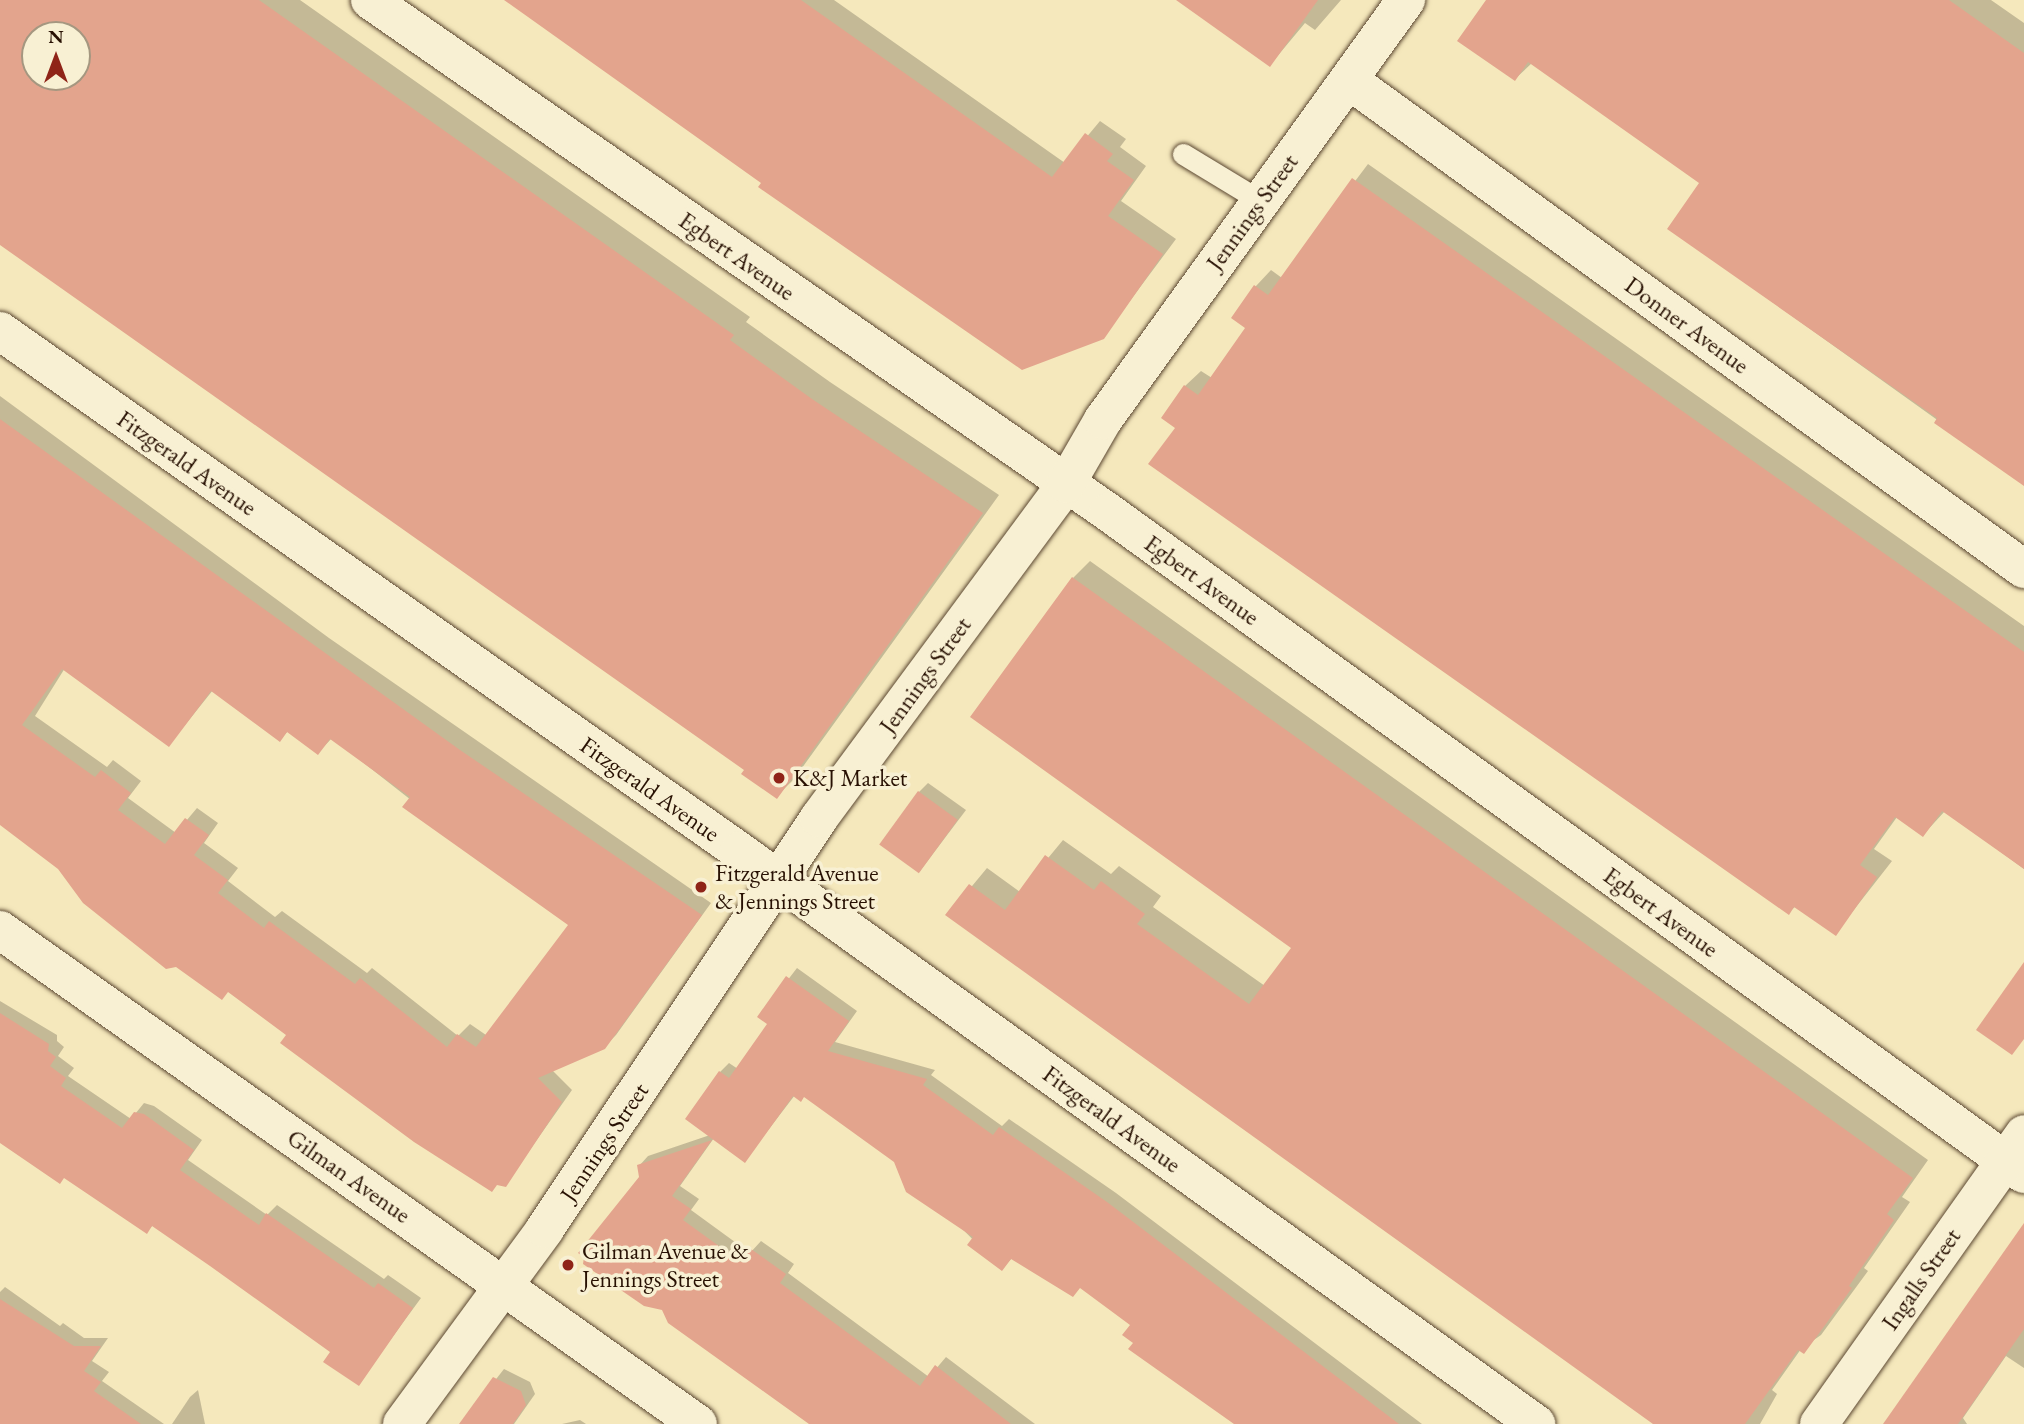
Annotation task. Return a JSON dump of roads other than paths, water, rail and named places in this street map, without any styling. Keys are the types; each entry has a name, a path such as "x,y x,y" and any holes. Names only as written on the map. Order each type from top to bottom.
{"street":[{"name":"Egbert Avenue","path":"370,0 1066,484 2018,1156"},
{"name":"Jennings Street","path":"402,1424 505,1286 819,818 1066,484 1103,420 1259,200 1350,81 1406,0"},
{"name":"Donner Avenue","path":"1350,81 2024,569"},
{"name":"Fitzgerald Avenue","path":"0,331 779,880 1536,1424"},
{"name":"Gilman Avenue","path":"0,930 698,1424"},
{"name":"Ingalls Street","path":"1819,1424 2018,1156"}],"lane":[{"path":"1183,154 1259,200"}],"place":[{"name":"K&J Market","path":"779,778"},
{"name":"Fitzgerald Avenue & Jennings Street","path":"701,887"},
{"name":"Gilman Avenue & Jennings Street","path":"568,1265"}]}
